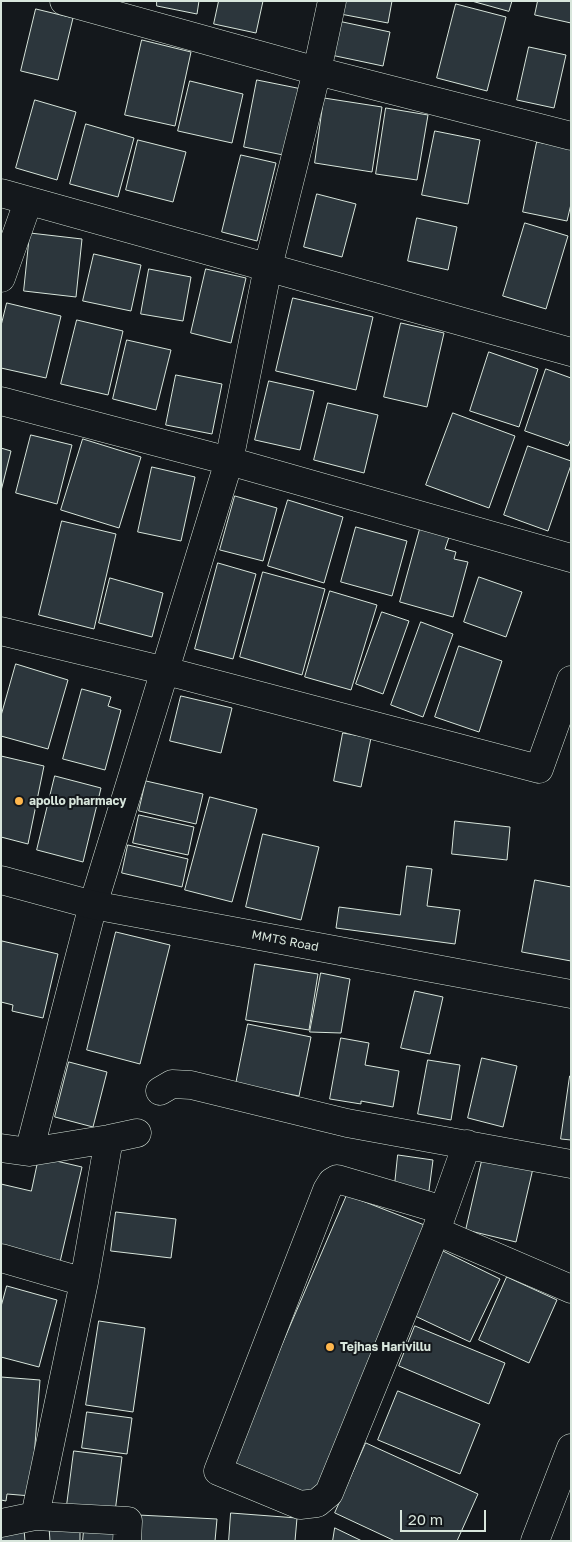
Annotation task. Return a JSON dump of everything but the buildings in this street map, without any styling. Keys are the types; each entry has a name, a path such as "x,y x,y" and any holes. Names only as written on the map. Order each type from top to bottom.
{"street":[{"path":"64,1 317,71 571,136"},
{"path":"29,1152 93,905 229,461 268,267 317,71 332,1"},
{"path":"1,193 571,352"},
{"path":"1,278 28,202"},
{"path":"1,401 229,461 571,558"},
{"path":"1,631 166,671 538,769 571,680"},
{"name":"MMTS Road","path":"1,880 93,905 571,994"},
{"path":"160,1091 172,1084 191,1085 347,1123 571,1164"},
{"path":"1,1148 29,1152 137,1133"},
{"path":"35,1516 84,1282 109,1139"},
{"path":"467,1144 439,1221 329,1493 317,1503 300,1505 218,1471 327,1190 332,1182 337,1179 439,1221 571,1289"},
{"path":"1,1258 84,1282"},
{"path":"535,1541 571,1448"},
{"path":"1,1523 35,1516 128,1522 127,1541"}],"place":[{"name":"apollo pharmacy","path":"19,801"},
{"name":"Tejhas Harivillu","path":"330,1347"}]}
